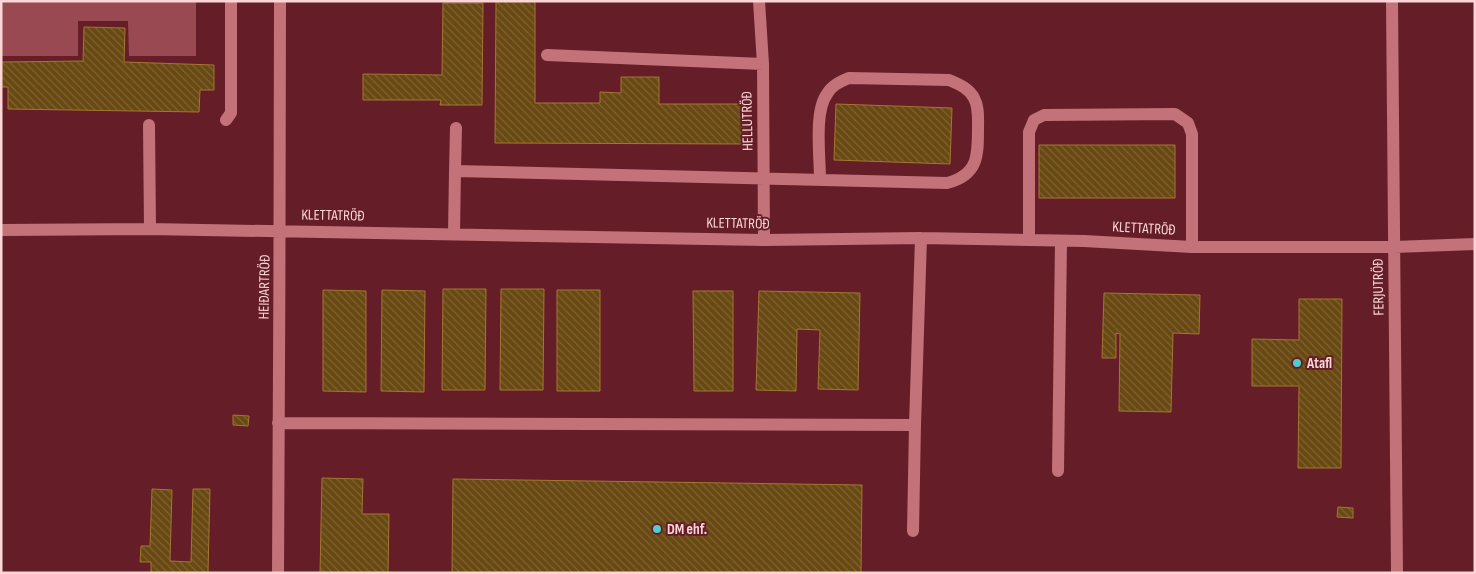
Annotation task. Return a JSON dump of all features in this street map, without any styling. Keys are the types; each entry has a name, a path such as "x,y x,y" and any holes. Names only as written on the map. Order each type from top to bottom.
{"street":[{"path":"226,120 231,113 231,1"},
{"name":"HEIÐARTRÖÐ","path":"278,573 278,423 282,231 280,1"},
{"name":"HELLUTRÖÐ","path":"759,1 762,64 764,240"},
{"name":"FERJUTRÖÐ","path":"1392,1 1397,573"},
{"path":"547,55 762,64"},
{"path":"455,171 947,183 960,179 972,168 978,155 978,114 973,97 962,85 949,80 849,78 835,84 826,94 820,107 820,179"},
{"path":"1029,240 1029,132 1034,120 1044,115 1174,114 1188,123 1192,134 1192,247"},
{"path":"149,125 150,229"},
{"path":"454,233 456,128"},
{"name":"KLETTATRÖÐ","path":"1,230 150,229 764,240 921,238 1061,241 1192,247 1394,248 1475,244"},
{"path":"913,531 921,238"},
{"path":"1058,471 1061,241"},
{"path":"278,423 915,426"}],"shaded area":[{"path":"1,1 196,1 196,56 129,56 128,21 78,21 78,56 1,56"}],"building":[{"path":"496,1 535,1 535,103 600,103 600,92 621,93 621,77 659,77 659,104 746,104 746,144 495,143"},
{"path":"443,3 483,3 482,105 440,105 441,100 363,100 363,74 442,75"},
{"path":"84,27 125,28 124,62 214,65 214,90 200,90 199,112 8,109 8,87 1,87 1,62 83,61"},
{"path":"836,104 952,108 950,164 834,160"},
{"path":"1039,145 1175,145 1175,198 1039,198"},
{"path":"443,289 486,289 485,390 442,390"},
{"path":"501,289 544,289 543,390 500,390"},
{"path":"323,290 366,291 366,392 323,391"},
{"path":"382,290 425,291 424,392 381,391"},
{"path":"557,290 600,290 600,391 557,391"},
{"path":"693,291 733,291 733,391 694,391"},
{"path":"759,291 860,293 858,390 818,389 820,330 797,329 796,391 756,390"},
{"path":"1104,293 1200,295 1199,334 1173,333 1171,412 1119,411 1120,334 1116,333 1116,358 1102,358"},
{"name":"Atafl","path":"1299,299 1342,299 1341,468 1298,468 1299,386 1252,386 1252,339 1299,340"},
{"path":"233,415 249,416 248,426 233,425"},
{"path":"322,478 363,479 362,514 389,514 388,573 320,573"},
{"name":"DM ehf.","path":"453,479 862,485 861,573 452,573"},
{"path":"152,489 172,490 170,561 191,562 193,489 210,489 208,573 151,573 151,562 140,562 141,546 150,546"},
{"path":"1338,507 1353,508 1353,518 1337,517"}],"place":[{"name":"Atafl","path":"1297,363"},
{"name":"DM ehf.","path":"657,529"}]}
